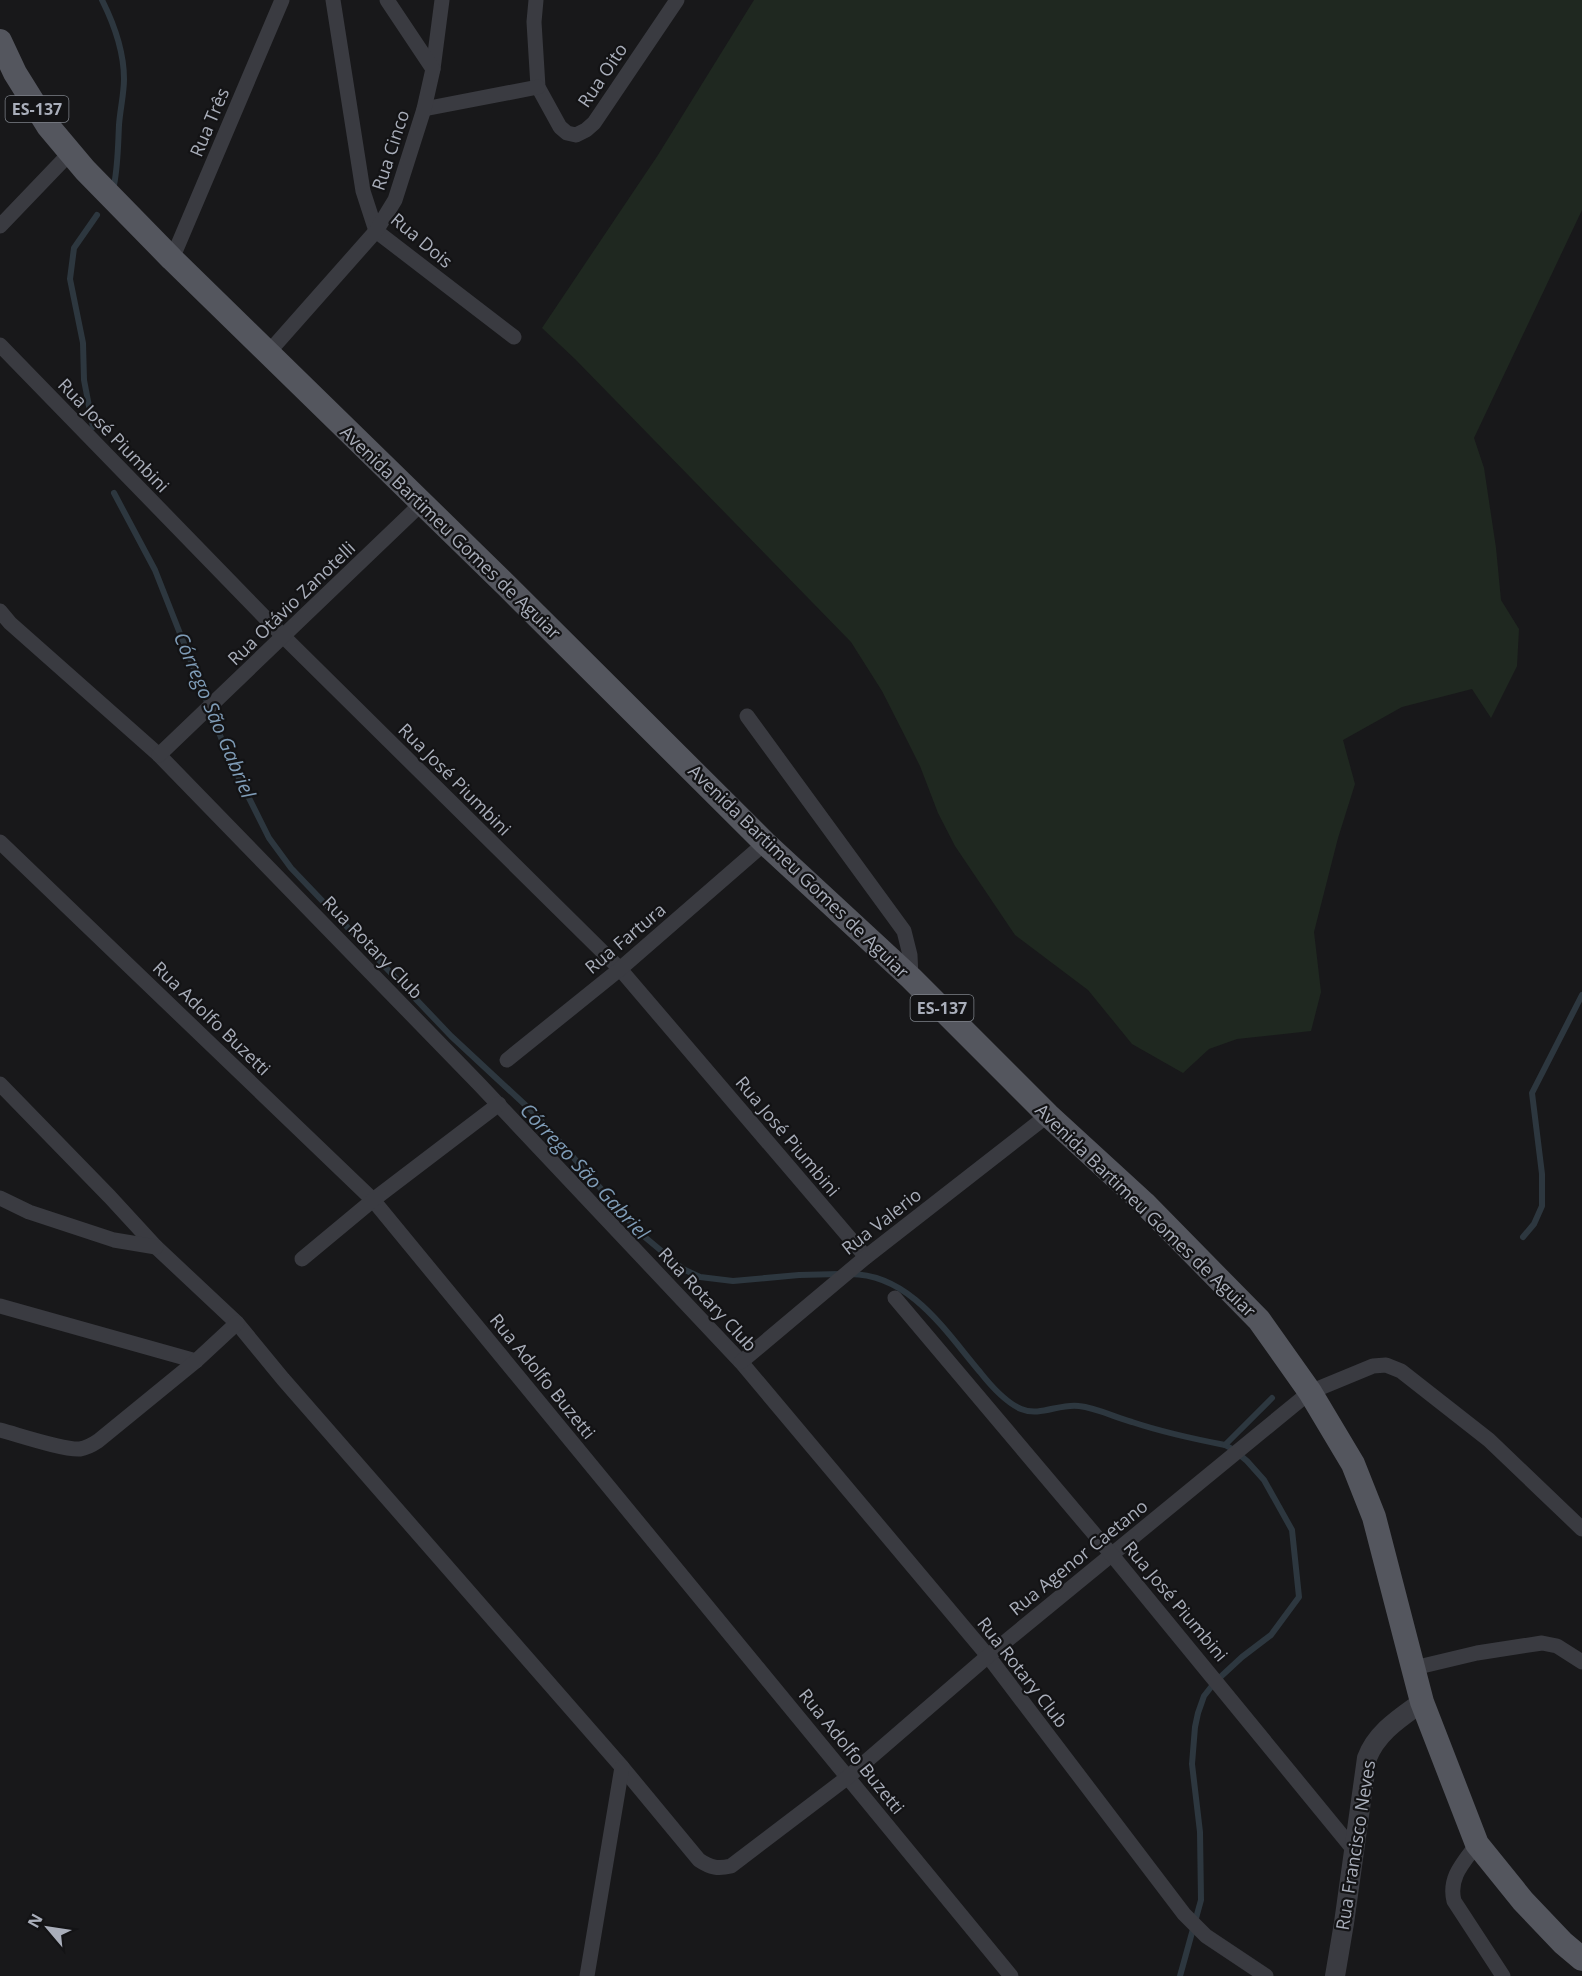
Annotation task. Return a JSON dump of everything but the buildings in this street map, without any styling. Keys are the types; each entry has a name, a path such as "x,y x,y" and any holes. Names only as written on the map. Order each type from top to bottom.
{"main road":[{"name":"Avenida Bartimeu Gomes de Aguiar","path":"0,41 15,73 43,117 78,161 172,259 765,843 911,978 1048,1115 1144,1203 1258,1320 1310,1392 1353,1464 1374,1516 1422,1701 1477,1844 1523,1901 1563,1943 1582,1959"}],"street":[{"name":"Rua Três","path":"172,259 282,0"},
{"name":"Rua Dois","path":"333,0 363,191 376,231 514,337"},
{"path":"387,0 433,69"},
{"name":"Rua Cinco","path":"268,353 376,231 395,200 424,109 433,69 442,0"},
{"path":"424,109 538,87 534,22 537,0"},
{"name":"Rua Oito","path":"538,87 552,108 560,127 567,133 576,135 586,130 612,98 678,0"},
{"path":"0,226 78,161"},
{"name":"Rua José Piumbini","path":"0,345 284,638 620,969 862,1260"},
{"name":"Rua Otávio Zanotelli","path":"159,754 284,638 422,503"},
{"name":"Rua Rotary Club","path":"0,611 10,623 159,754 499,1104 741,1362 988,1656 1184,1914 1203,1932 1266,1976"},
{"path":"0,634 10,623"},
{"path":"747,716 904,931 910,955 911,978"},
{"name":"Rua Adolfo Buzetti","path":"0,842 373,1200 1011,1976"},
{"name":"Rua Fartura","path":"507,1060 620,969 765,843"},
{"path":"0,1084 111,1197 156,1247 237,1323 283,1379 622,1767 587,1976"},
{"path":"302,1259 373,1200 499,1104"},
{"name":"Rua Valerio","path":"741,1362 862,1260 1048,1115"},
{"path":"0,1198 29,1212 114,1240 156,1247"},
{"name":"Rua José Piumbini","path":"895,1298 1112,1555 1353,1849"},
{"path":"0,1306 196,1360"},
{"path":"0,1430 63,1446 79,1449 88,1447 196,1360 237,1323"},
{"name":"Rua Agenor Caetano","path":"622,1767 699,1860 710,1867 719,1869 731,1866 848,1777 988,1656 1310,1392 1372,1366 1386,1365 1401,1371 1489,1440 1582,1529"},
{"path":"1414,1668 1477,1653 1542,1643 1557,1646 1582,1662"},
{"name":"Rua Francisco Neves","path":"1335,1976 1367,1758 1372,1745 1386,1729 1422,1701"},
{"path":"1477,1844 1453,1877 1451,1890 1454,1901 1503,1976"}],"shaded area":[{"path":"754,0 1582,0 1582,210 1474,438 1484,468 1501,600 1519,629 1517,666 1491,718 1472,689 1402,707 1343,740 1355,784 1338,838 1314,932 1321,992 1311,1031 1237,1039 1209,1049 1183,1073 1132,1044 1088,990 1015,935 955,846 938,813 920,766 882,691 851,642 542,328 658,155"}],"waterway":[{"name":"Córrego São Gabriel","path":"102,0 118,38 124,69 114,185"},
{"name":"Córrego São Gabriel","path":"93,427 84,380 83,343 70,279 74,248 97,215"},
{"name":"Córrego São Gabriel","path":"114,493 155,570 229,758 269,838 291,868 451,1036 535,1114 640,1233 683,1269 700,1277 733,1281 840,1274"},
{"path":"1523,1237 1534,1224 1542,1206 1542,1174 1532,1093 1582,995"},
{"name":"Córrego São Gabriel","path":"850,1274 871,1277 909,1294 940,1323 994,1388 1009,1402 1021,1409 1043,1411 1065,1406 1086,1407 1155,1429 1225,1445 1234,1450 1264,1480 1292,1530 1299,1597 1271,1635 1215,1682 1204,1696 1198,1713 1192,1764 1200,1832 1201,1900 1180,1976"},
{"path":"1225,1445 1272,1398"}]}
